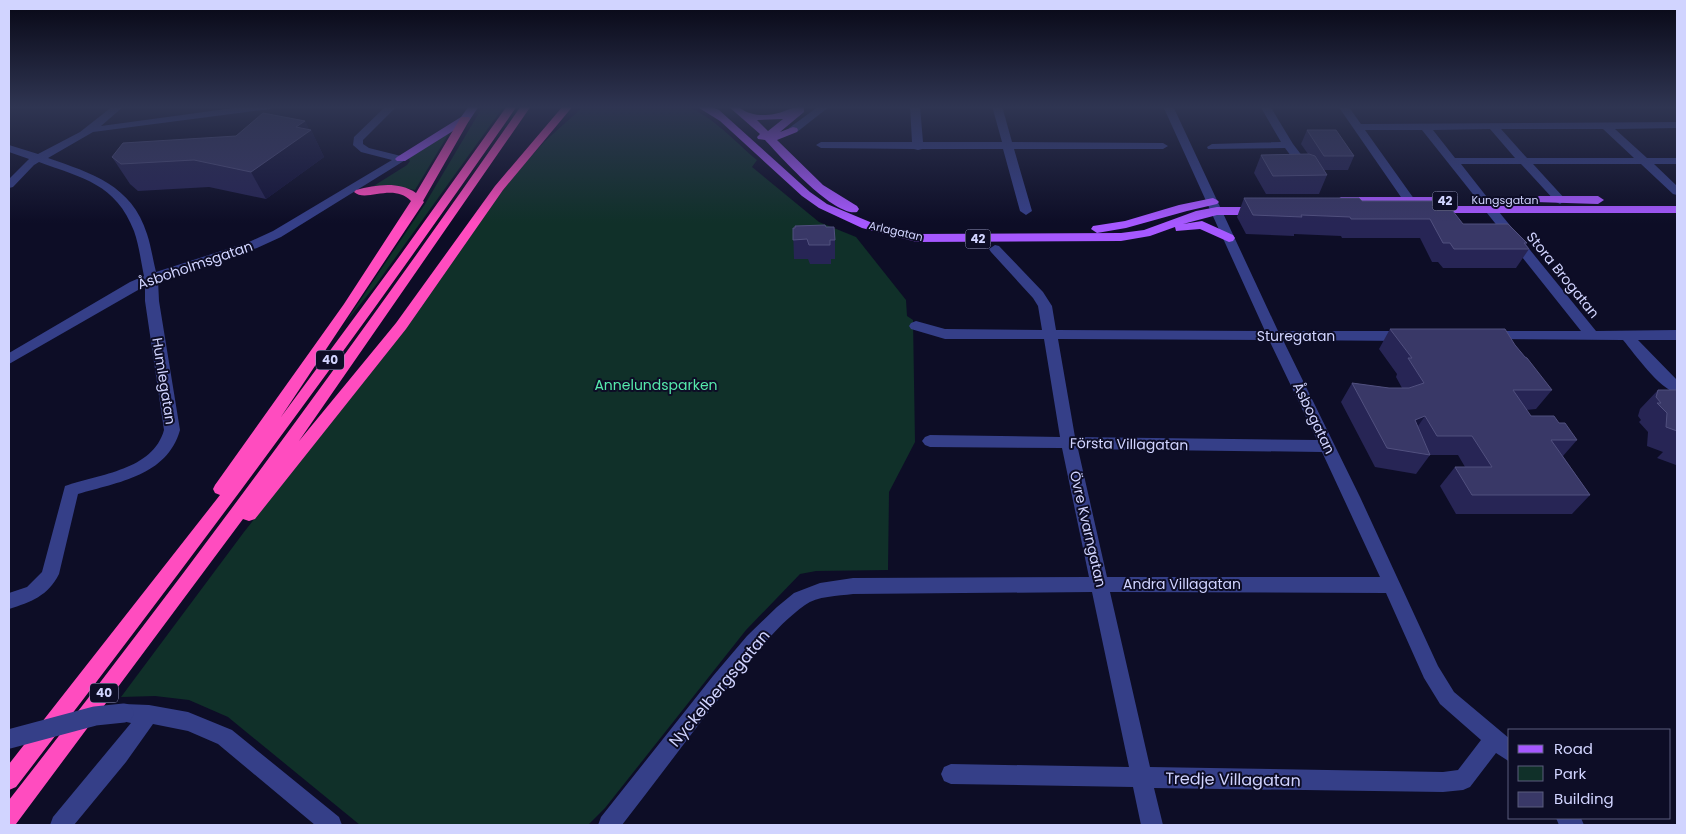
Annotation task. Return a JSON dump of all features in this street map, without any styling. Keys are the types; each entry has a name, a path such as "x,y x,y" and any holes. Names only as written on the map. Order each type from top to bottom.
{"highway":[{"path":"142,609 218,493 295,385 418,202 451,145"},
{"name":"40","path":"9,780 142,609 382,290 485,145"},
{"name":"40","path":"9,817 179,594 405,283 499,145"},
{"path":"179,594 279,479 401,326 510,175 536,145"},
{"path":"360,192 397,189 409,192 418,202"}],"main road":[{"path":"401,159 424,145"},
{"name":"Arlagatan","path":"753,145 806,194 823,206 866,225 917,238 1094,239 1121,237 1152,231 1200,214 1215,206"},
{"path":"762,153 764,145"},
{"name":"Arlagatan","path":"776,145 819,190 850,208 874,217 919,229 1114,228 1184,207 1215,206"},
{"path":"791,145 806,170 810,181"},
{"name":"Kungsgatan","path":"1488,205 1560,200 1677,201"},
{"name":"Kungsgatan","path":"1329,201 1413,205 1677,210"},
{"name":"Kungsgatan","path":"1338,211 1413,205"},
{"name":"42","path":"1215,206 1268,206"},
{"path":"1152,231 1166,232 1198,224 1229,238"}],"street":[{"path":"9,185 30,163 62,145"},
{"path":"358,145 365,150 401,159"},
{"name":"Åsbogatan","path":"1186,145 1274,336 1328,446 1431,672 1447,698 1502,745"},
{"path":"1212,147 1288,145 1308,171"},
{"path":"1371,145 1413,205"},
{"name":"Stora Brogatan","path":"1440,145 1592,335"},
{"path":"1509,145 1560,200"},
{"path":"1627,145 1677,192"},
{"path":"821,146 1163,146"},
{"path":"1008,147 1026,211"},
{"path":"9,148 91,178 119,195 139,226 152,278"},
{"name":"Åsboholmsgatan","path":"331,203 360,192 396,169 401,164 401,159"},
{"name":"Åsboholmsgatan","path":"9,359 119,293 152,278 253,245 277,234 401,159"},
{"path":"1453,161 1677,161"},
{"name":"Övre Kvarngatan","path":"995,249 1038,295 1044,306 1069,444 1152,825"},
{"name":"Humlegatan","path":"9,601 38,590 45,584 50,574 71,490 139,469 155,460 172,439 151,295 152,278"},
{"name":"Sturegatan","path":"916,326 944,334 1420,336"},
{"path":"1626,335 1665,378 1677,388"},
{"path":"1479,336 1677,336"},
{"name":"Första Villagatan","path":"930,441 1328,446"},
{"name":"Andra Villagatan","path":"853,586 1100,584 1392,585"},
{"name":"Nyckelbergsgatan","path":"609,825 720,682 754,642 783,613 800,598 820,591 853,586"},
{"path":"9,739 95,716 124,712 185,719 206,726 225,737 331,825"},
{"path":"61,825 119,755 149,714"},
{"name":"Tredje Villagatan","path":"951,774 1443,782 1463,780 1502,745"}],"green space":[{"path":"429,145 442,145 415,190 388,185 372,187 407,165 410,161 408,157"},
{"path":"460,145 476,145 375,286 345,323 425,204"},
{"name":"Annelundsparken","path":"541,145 740,145 757,160 752,167 819,222 856,237 906,300 907,316 913,320 915,442 889,492 888,570 816,571 800,574 746,630 605,808 588,825 360,825 228,717 189,700 155,696 121,697 244,532 354,393 511,179"}],"building":[{"path":"121,145 290,145 251,172 194,160 121,164 112,157"},
{"path":"1317,145 1346,145 1354,156 1324,156"},
{"path":"1309,154 1315,156 1327,175 1273,176 1261,155"},
{"path":"1244,198 1359,198 1362,201 1445,201 1463,224 1508,224 1527,243 1524,243 1529,249 1454,249 1450,243 1443,243 1430,219 1351,219 1350,217 1301,215 1302,217 1253,215"},
{"path":"825,225 826,227 834,227 835,240 830,240 830,245 809,245 807,239 793,240 793,228 795,226"},
{"path":"1390,329 1505,329 1515,345 1552,390 1513,390 1531,416 1554,416 1559,423 1565,423 1577,440 1551,440 1590,495 1472,495 1455,467 1492,467 1472,436 1437,436 1425,416 1415,420 1430,455 1387,448 1352,383 1389,388 1409,388 1424,383 1408,358 1412,358"},
{"path":"1658,390 1677,390 1677,431 1666,427 1667,413 1657,403 1661,403 1656,397"}]}
